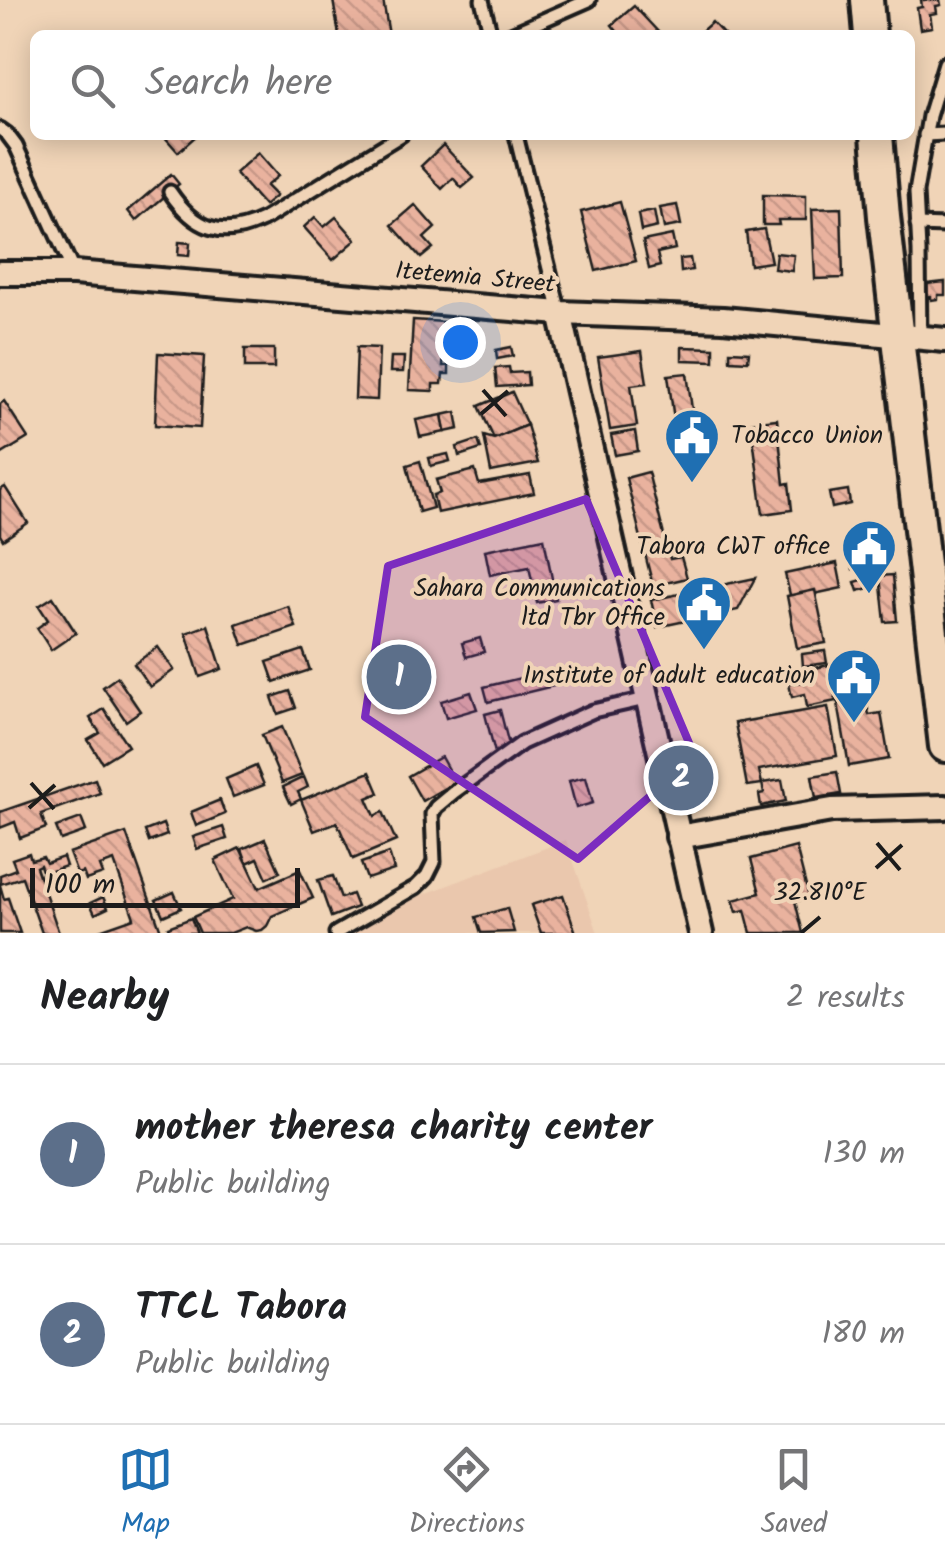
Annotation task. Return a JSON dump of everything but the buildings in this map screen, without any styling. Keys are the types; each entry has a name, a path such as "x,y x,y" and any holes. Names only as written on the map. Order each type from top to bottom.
{"main road":[{"path":"867,0 870,30"},
{"path":"877,140 884,217 909,337 945,746"}],"street":[{"name":"Itetemia Street","path":"0,273 74,273 560,313 723,319 945,340"},
{"path":"560,313 701,933"},
{"path":"678,836 832,810 945,807"}],"lane":[{"path":"482,0 491,30"},
{"path":"520,30 589,0"},
{"path":"909,337 920,251 916,192 933,96 945,63"},
{"path":"0,129 16,146 74,273"},
{"path":"925,135 945,134"},
{"path":"170,192 196,222 213,228 247,228 393,140"},
{"path":"517,140 560,313"},
{"path":"917,225 945,226"},
{"path":"336,933 416,887 427,876 434,862 432,814 454,792 522,743 593,711 646,698"}],"highlighted area":[{"path":"586,499 695,757 578,859 365,717 388,566"}],"shaded area":[{"path":"566,840 598,933 331,930"}],"place":[{"name":"Tobacco Union","path":"692,485"},
{"name":"Tabora CWT office","path":"869,596"},
{"name":"Sahara Communications ltd Tbr Office","path":"704,652"},
{"name":"mother theresa charity center","path":"399,677"},
{"name":"Institute of adult education","path":"854,725"},
{"name":"TTCL Tabora","path":"681,778"}]}
